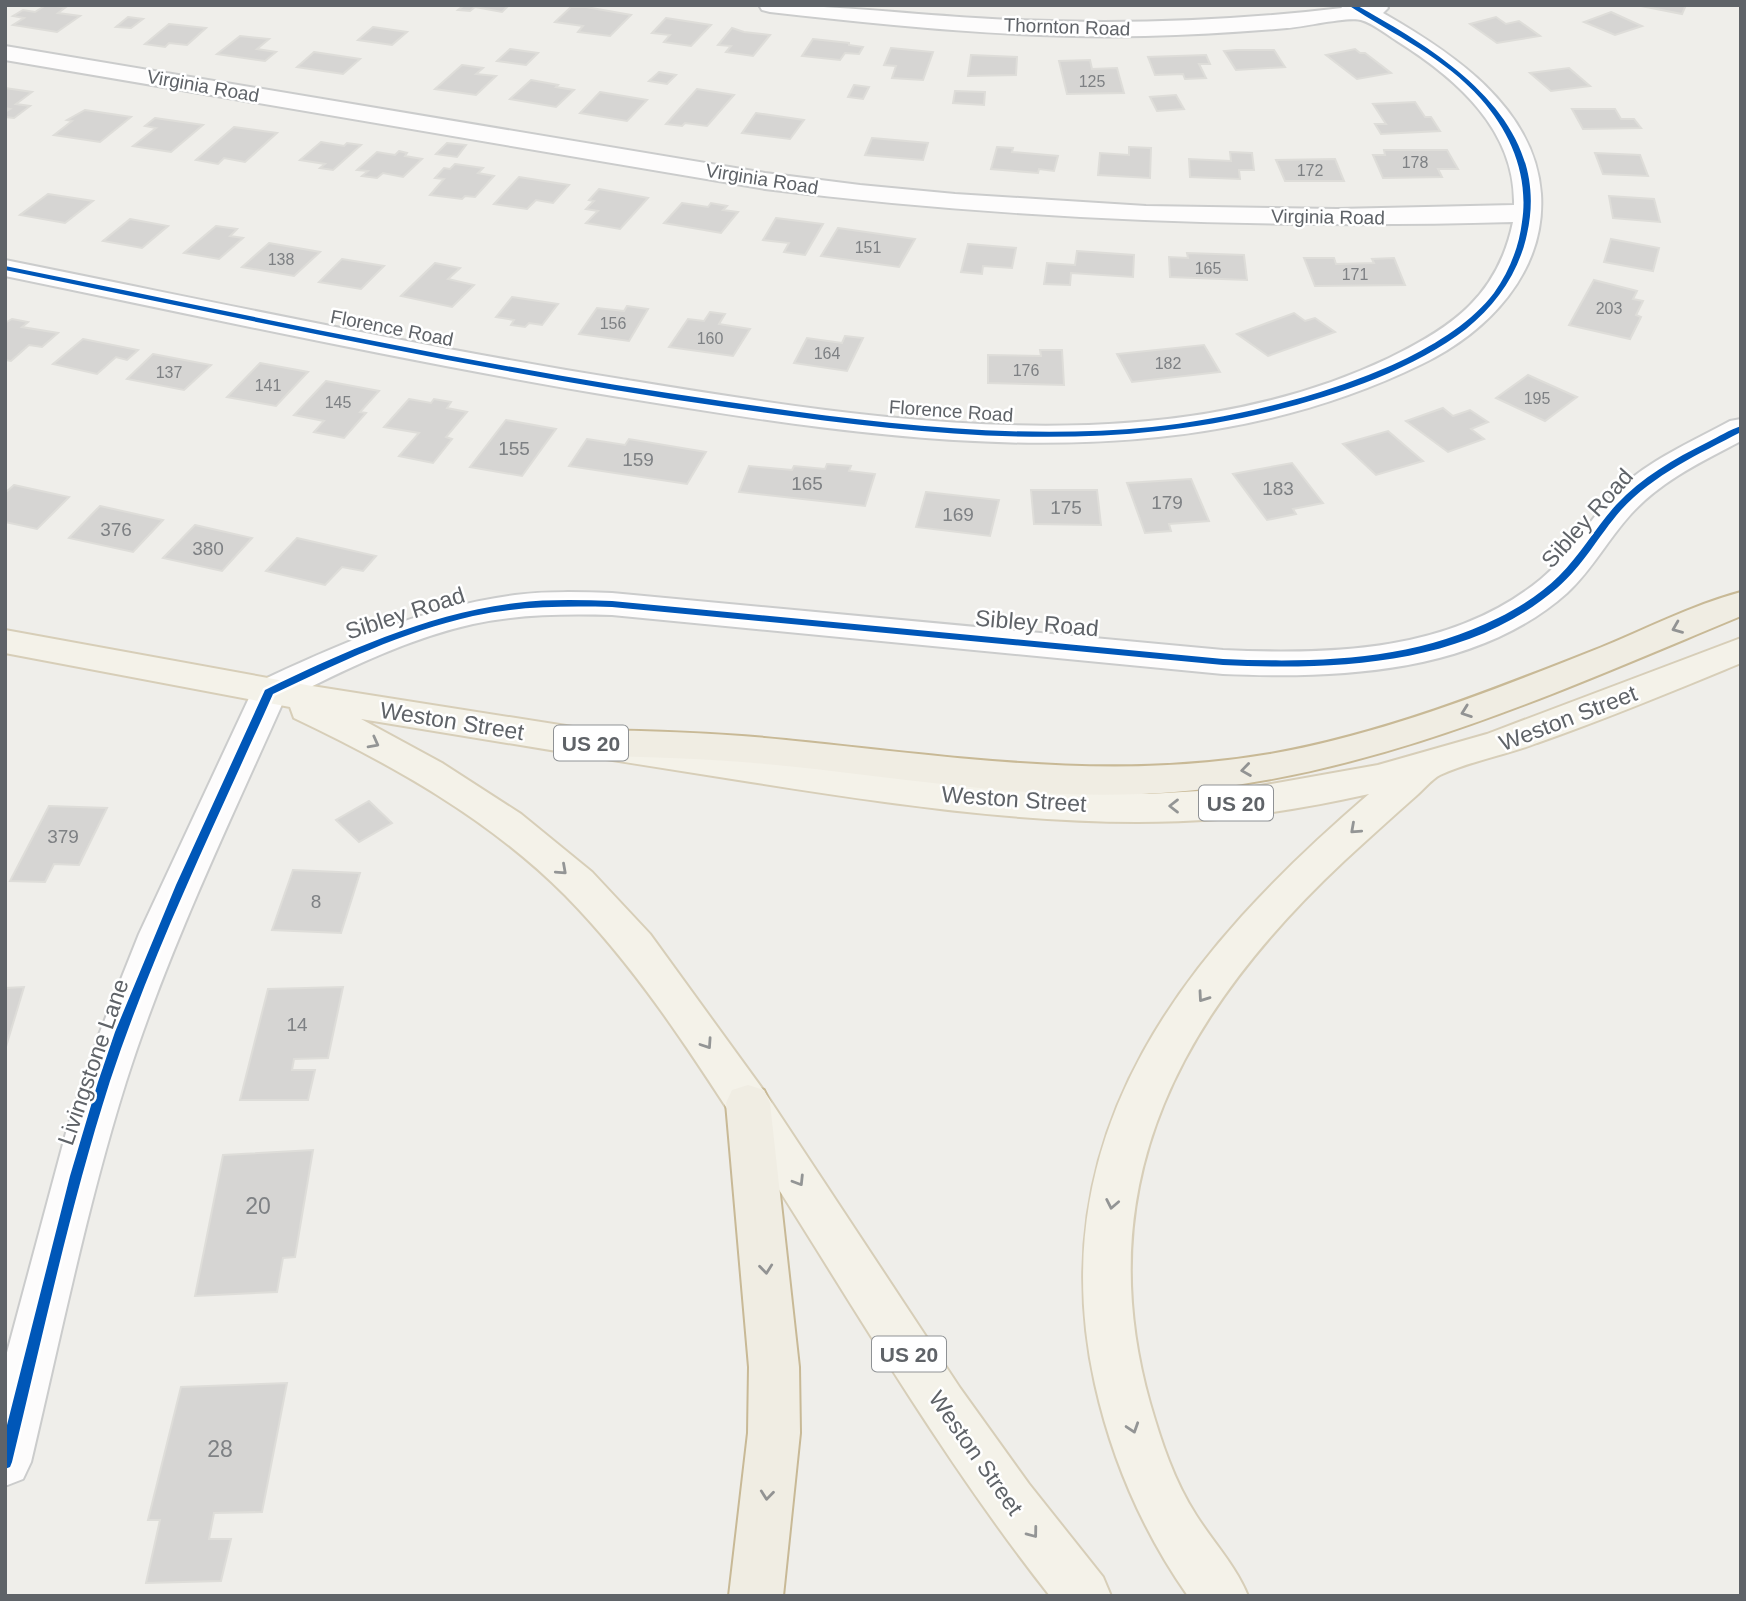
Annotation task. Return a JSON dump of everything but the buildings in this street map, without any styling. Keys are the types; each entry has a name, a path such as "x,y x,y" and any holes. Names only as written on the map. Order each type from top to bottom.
{"highway":[{"path":"590,743 725,747 996,777 1124,781 1200,777 1321,757 1380,741 1483,706 1741,603"},
{"path":"748,1103 774,1367 774,1433 756,1596"}],"main road":[{"name":"Weston Street","path":"5,641 269,692 913,792 1041,803 1129,807 1189,806 1259,800 1357,784 1424,767 1551,727 1741,650"},
{"name":"Weston Street","path":"269,692 394,754 470,799 537,848 608,913 640,949 748,1103 992,1480 1084,1596"},
{"path":"1221,1596 1186,1548 1163,1508 1143,1460 1125,1405 1108,1310 1110,1213 1118,1175 1134,1125 1159,1068 1216,978 1287,892 1424,767"}],"street":[{"name":"Thornton Road","path":"770,5 911,20 1110,30 1226,27 1366,8"},
{"name":"Florence Road","path":"5,268 475,362 698,401 981,432 1104,434 1201,424 1332,389 1399,364 1456,331 1491,301 1515,264 1528,213 1529,193 1523,165 1507,134 1483,97 1441,61 1366,8"},
{"name":"Virginia Road","path":"5,53 765,181 881,196 1032,208 1310,218 1379,219 1528,213"},
{"name":"Sibley Road","path":"269,692 344,656 414,627 478,610 546,602 612,604 1242,663 1327,664 1383,659 1483,628 1538,598 1578,562 1618,508 1641,486 1741,428"},
{"name":"Livingstone Lane","path":"5,1462 86,1141 105,1080 150,962 269,692"}],"cycle path":[{"path":"5,268 483,364 772,411 915,427 1012,434 1108,433 1196,424 1288,404 1336,390 1383,372 1425,351 1463,327 1492,300 1514,263 1526,222 1528,203 1522,165 1507,130 1484,99 1458,73 1414,41 1351,5"},
{"path":"5,1462 64,1224 90,1129 121,1032 160,934 269,692 354,652 434,623 517,606 563,603 612,604 1223,662 1309,664 1396,655 1438,646 1479,631 1518,612 1564,577 1618,509 1640,487 1682,459 1741,428"}]}
